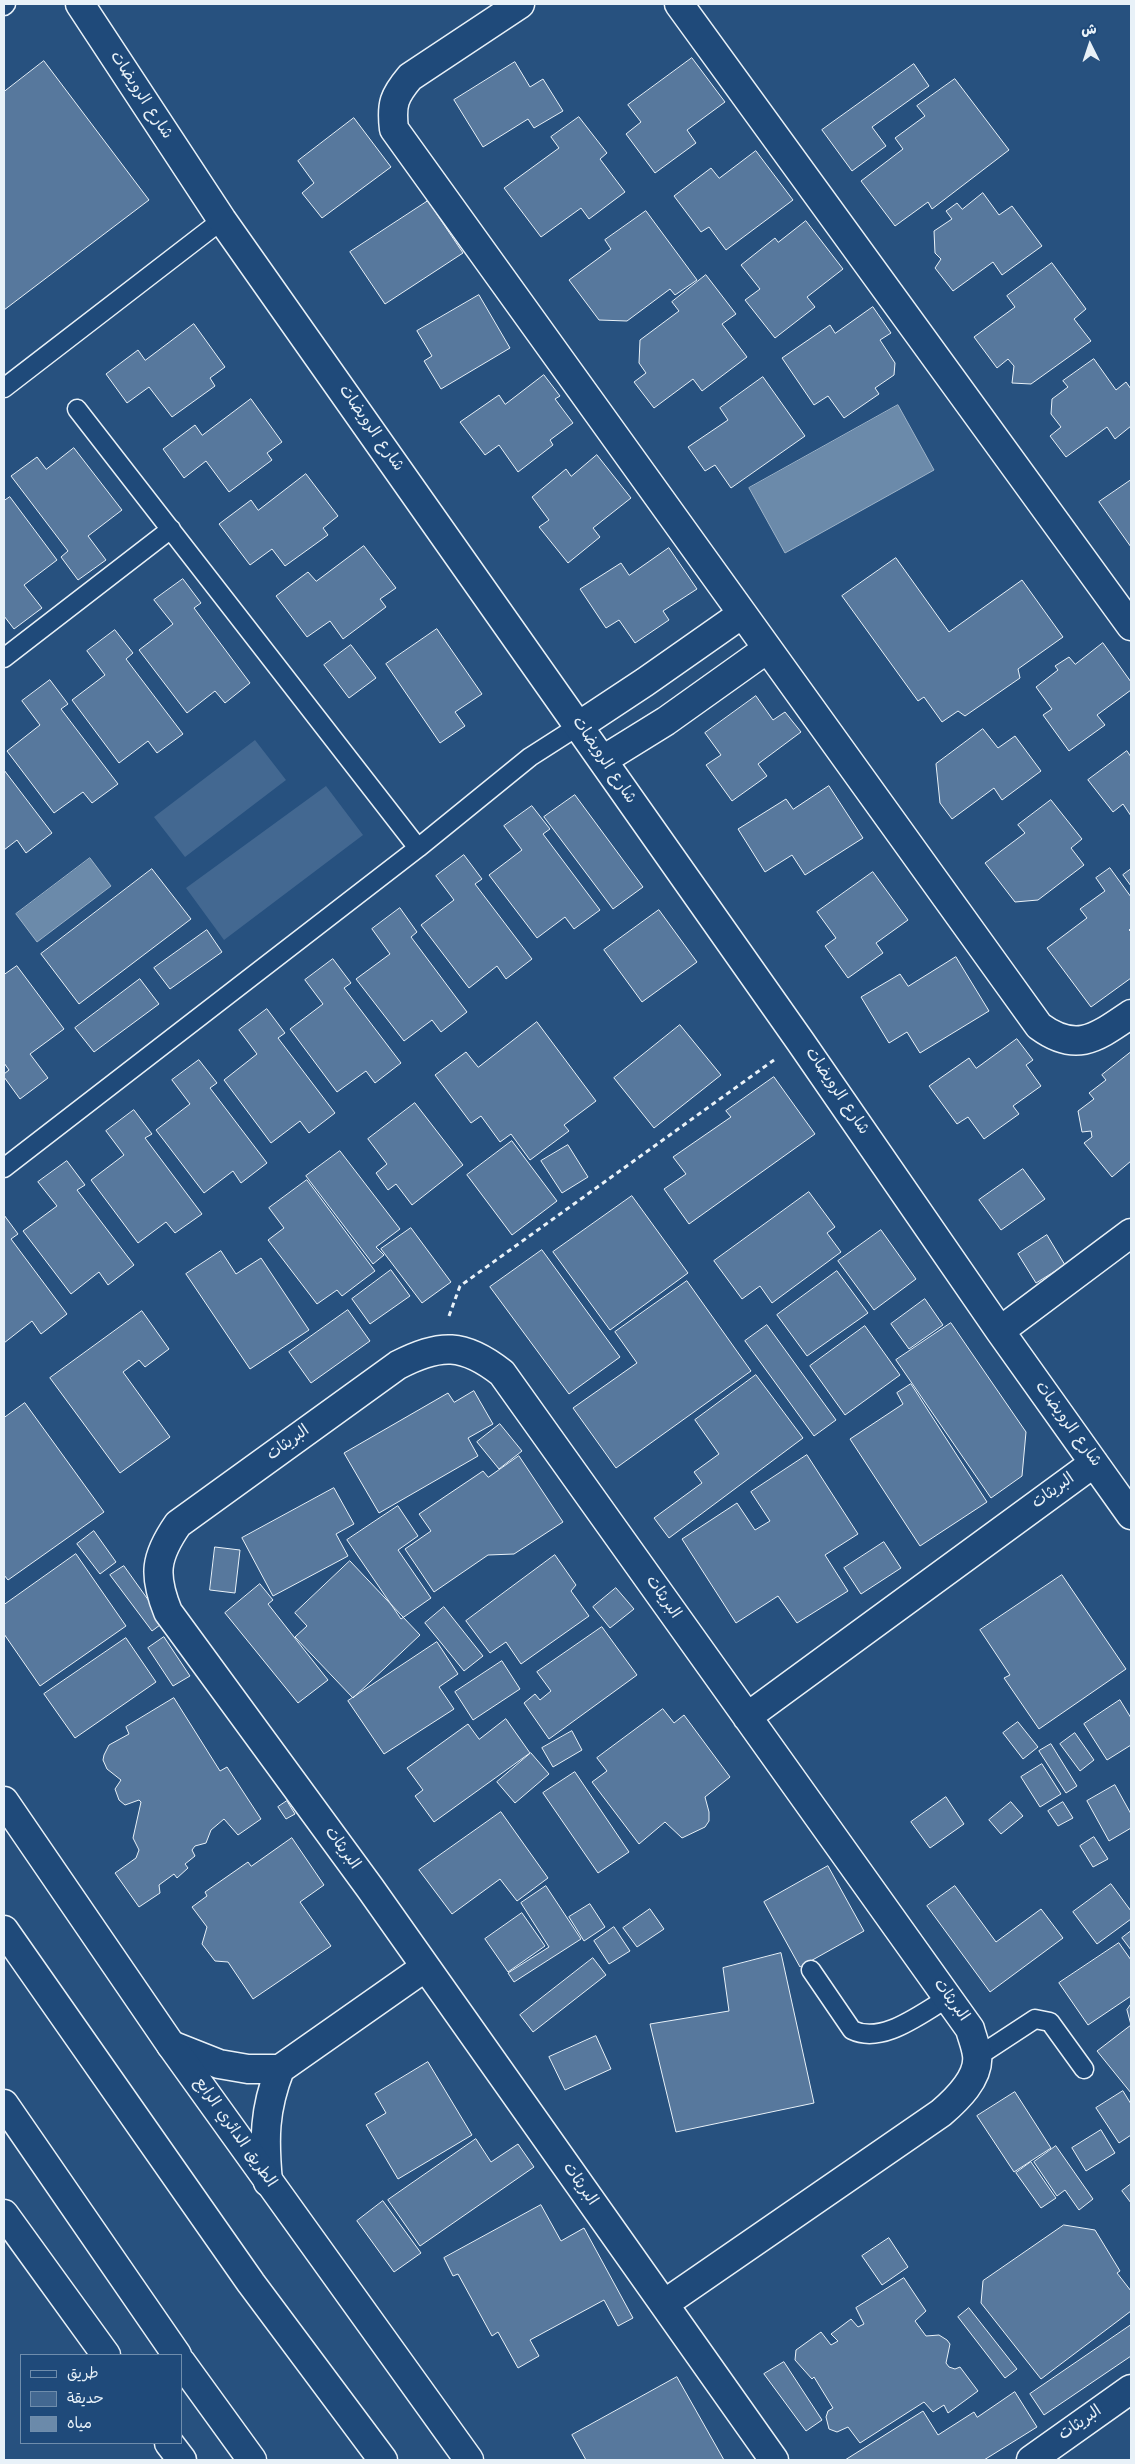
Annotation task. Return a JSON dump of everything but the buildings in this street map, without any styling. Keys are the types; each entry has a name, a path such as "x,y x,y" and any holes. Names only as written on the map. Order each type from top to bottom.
{"main road":[{"name":"شارع الرويضات","path":"80,4 222,220 580,725 643,820 800,1041 1000,1331 1131,1514"},
{"path":"520,4 410,77 397,92 392,110 394,129 1039,1026 1054,1037 1072,1042 1090,1040 1131,1014"},
{"path":"679,4 1131,626"},
{"path":"580,725 742,614"},
{"path":"604,760 666,721 767,649"},
{"path":"1000,1331 1131,1234"},
{"name":"البريثات","path":"774,2460 424,1968 370,1888 168,1612 159,1590 158,1566 164,1543 178,1524 398,1365 421,1352 449,1349 469,1352 487,1361 502,1374 970,2028 977,2057"},
{"name":"البريثات","path":"747,1717 1094,1463"},
{"name":"الطريق الدائري الرابع","path":"4,1801 268,2182 469,2460"},
{"path":"4,1930 251,2283 384,2460"},
{"path":"268,2182 265,2129 272,2090 280,2069 424,1968"},
{"path":"172,2045 219,2064 248,2069 280,2069"},
{"path":"664,2304 941,2114 957,2100 972,2077 977,2057"},
{"path":"4,2104 176,2354"},
{"path":"4,2214 105,2354"},
{"path":"182,2363 252,2460"},
{"name":"البريثات","path":"1031,2460 1131,2388"},
{"path":"170,2444 182,2460"}],"lane":[{"path":"4,388 222,220"},
{"path":"77,409 418,848"},
{"path":"4,658 171,529"},
{"path":"4,1168 418,848 530,757 580,725"},
{"path":"811,1970 852,2030 862,2035 887,2032 948,1998"},
{"path":"977,2057 1035,2019 1043,2019 1050,2022 1084,2070"}],"path":[{"path":"449,1349 450,1312 460,1286 800,1041"}],"green space":[{"path":"255,740 286,780 185,857 154,817"},
{"path":"326,786 363,835 224,940 186,888"}],"water":[{"path":"898,405 934,470 785,553 749,488"},
{"path":"90,858 111,886 37,942 16,914"}]}
